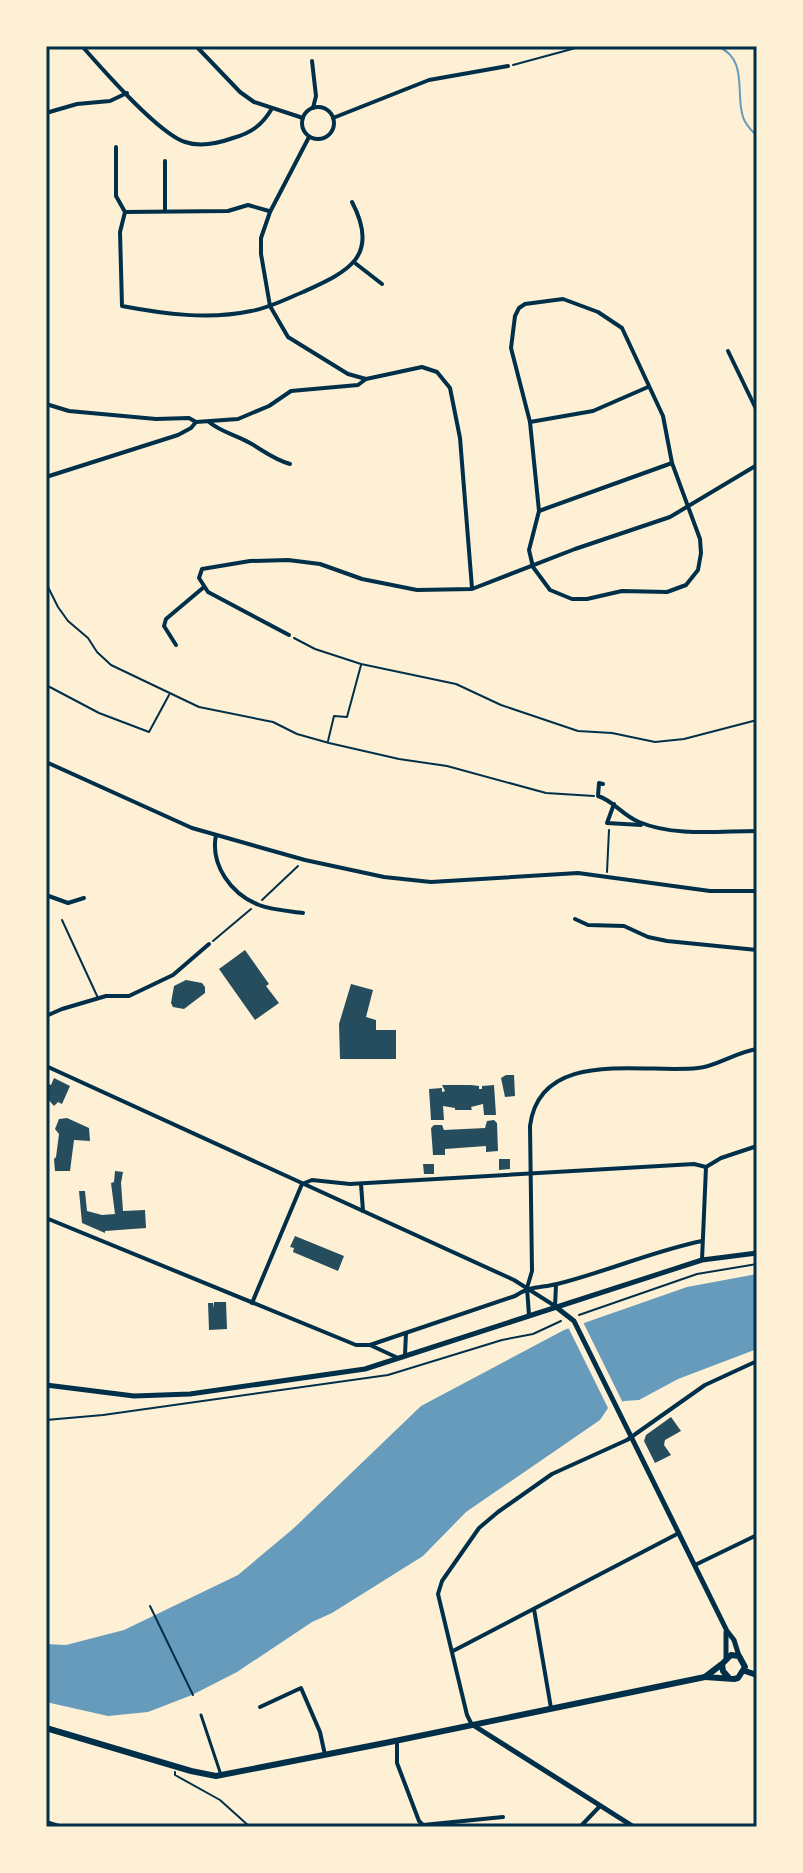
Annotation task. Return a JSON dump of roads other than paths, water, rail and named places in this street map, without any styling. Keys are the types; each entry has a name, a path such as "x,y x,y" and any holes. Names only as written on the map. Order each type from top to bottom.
{"main road":[{"path":"46,1728 191,1771 221,1775 705,1677 738,1678 745,1671 745,1662 739,1656 731,1655 705,1677"},
{"path":"724,1661 723,1671 729,1678"},
{"path":"745,1671 757,1675"}],"street":[{"path":"82,46 165,133 188,143 216,144 242,136 263,123 271,110"},
{"path":"196,46 240,92 254,102 303,118"},
{"path":"309,137 303,128 303,118 313,108 316,96 312,61"},
{"path":"333,118 429,80 508,66"},
{"path":"46,113 77,104 110,101 127,93"},
{"path":"309,137 326,137 333,128 333,118 325,109 313,108"},
{"path":"309,137 270,212 261,238 270,306 288,337 348,374 366,379"},
{"path":"116,147 116,196 125,212 120,232 122,306 169,315 250,312 339,276 355,263 359,255 362,232 352,202"},
{"path":"165,161 165,212"},
{"path":"125,212 228,211 248,205 270,212"},
{"path":"355,263 382,284"},
{"path":"563,299 598,312 622,328 663,416 672,463 700,539 698,570 686,585 667,592 622,591 587,599 572,599 550,590 533,567 529,550 539,511 530,422 511,348 519,308 525,304 563,299"},
{"path":"728,351 757,411"},
{"path":"46,404 69,411 156,419 189,418 196,422 238,419 269,406 291,391 358,385 366,379 422,367 437,372 450,388 460,438 472,589"},
{"path":"530,422 593,411 648,387"},
{"path":"207,421 217,429 250,443 269,457 290,464"},
{"path":"46,477 178,435 196,422"},
{"path":"539,511 672,463"},
{"path":"289,635 227,603 204,587 200,573 206,566 288,560 320,564 362,579 417,590 472,589 687,509 757,465"},
{"path":"176,645 164,626 166,619 204,587"},
{"path":"46,762 192,828 334,867 431,882 578,873 710,891 757,891"},
{"path":"603,784 599,783 598,796 614,804 623,814 651,826 668,831 757,831"},
{"path":"614,804 607,823 651,826"},
{"path":"216,835 214,851 217,863 234,890 260,906 303,913"},
{"path":"46,895 68,903 84,898"},
{"path":"575,919 588,925 624,926 648,937 667,941 757,950"},
{"path":"46,1016 98,999 129,996 173,975 209,944"},
{"path":"529,1315 527,1288 532,1271 530,1126 533,1108 545,1090 563,1077 586,1071 699,1068 733,1054 757,1049"},
{"path":"46,1066 527,1288 574,1321 734,1640 739,1656"},
{"path":"252,1303 302,1184 312,1180 361,1184 694,1164 706,1167 721,1158 757,1146"},
{"path":"702,1260 706,1167"},
{"path":"361,1184 363,1211"},
{"path":"46,1218 356,1345 370,1345 406,1333 515,1296 527,1288 556,1284 702,1241"},
{"path":"46,1385 134,1396 190,1394 354,1371 702,1260 757,1253"},
{"path":"555,1306 556,1284"},
{"path":"405,1355 406,1333"},
{"path":"370,1345 398,1358"},
{"path":"634,1827 472,1725 467,1715 439,1588 479,1528 552,1474 631,1435 705,1385 757,1361"},
{"path":"453,1651 679,1533"},
{"path":"695,1565 757,1535"},
{"path":"534,1609 551,1708"},
{"path":"724,1661 727,1631"},
{"path":"260,1707 301,1688 320,1732 325,1755"},
{"path":"201,1715 221,1775"},
{"path":"397,1741 397,1763 423,1825 503,1817"},
{"path":"580,1827 600,1805"},
{"path":"46,1822 62,1827"}],"lane":[{"path":"62,920 98,999"}],"water":[{"path":"757,1274 757,1349 678,1379 639,1400 624,1401 608,1408 600,1420 466,1512 423,1556 332,1613 312,1622 237,1672 192,1695 148,1712 108,1716 46,1702 46,1644 66,1645 124,1630 238,1575 294,1528 421,1406 564,1330 687,1287"}],"waterway":[{"path":"717,46 727,52 737,68 743,117 755,134"}]}
